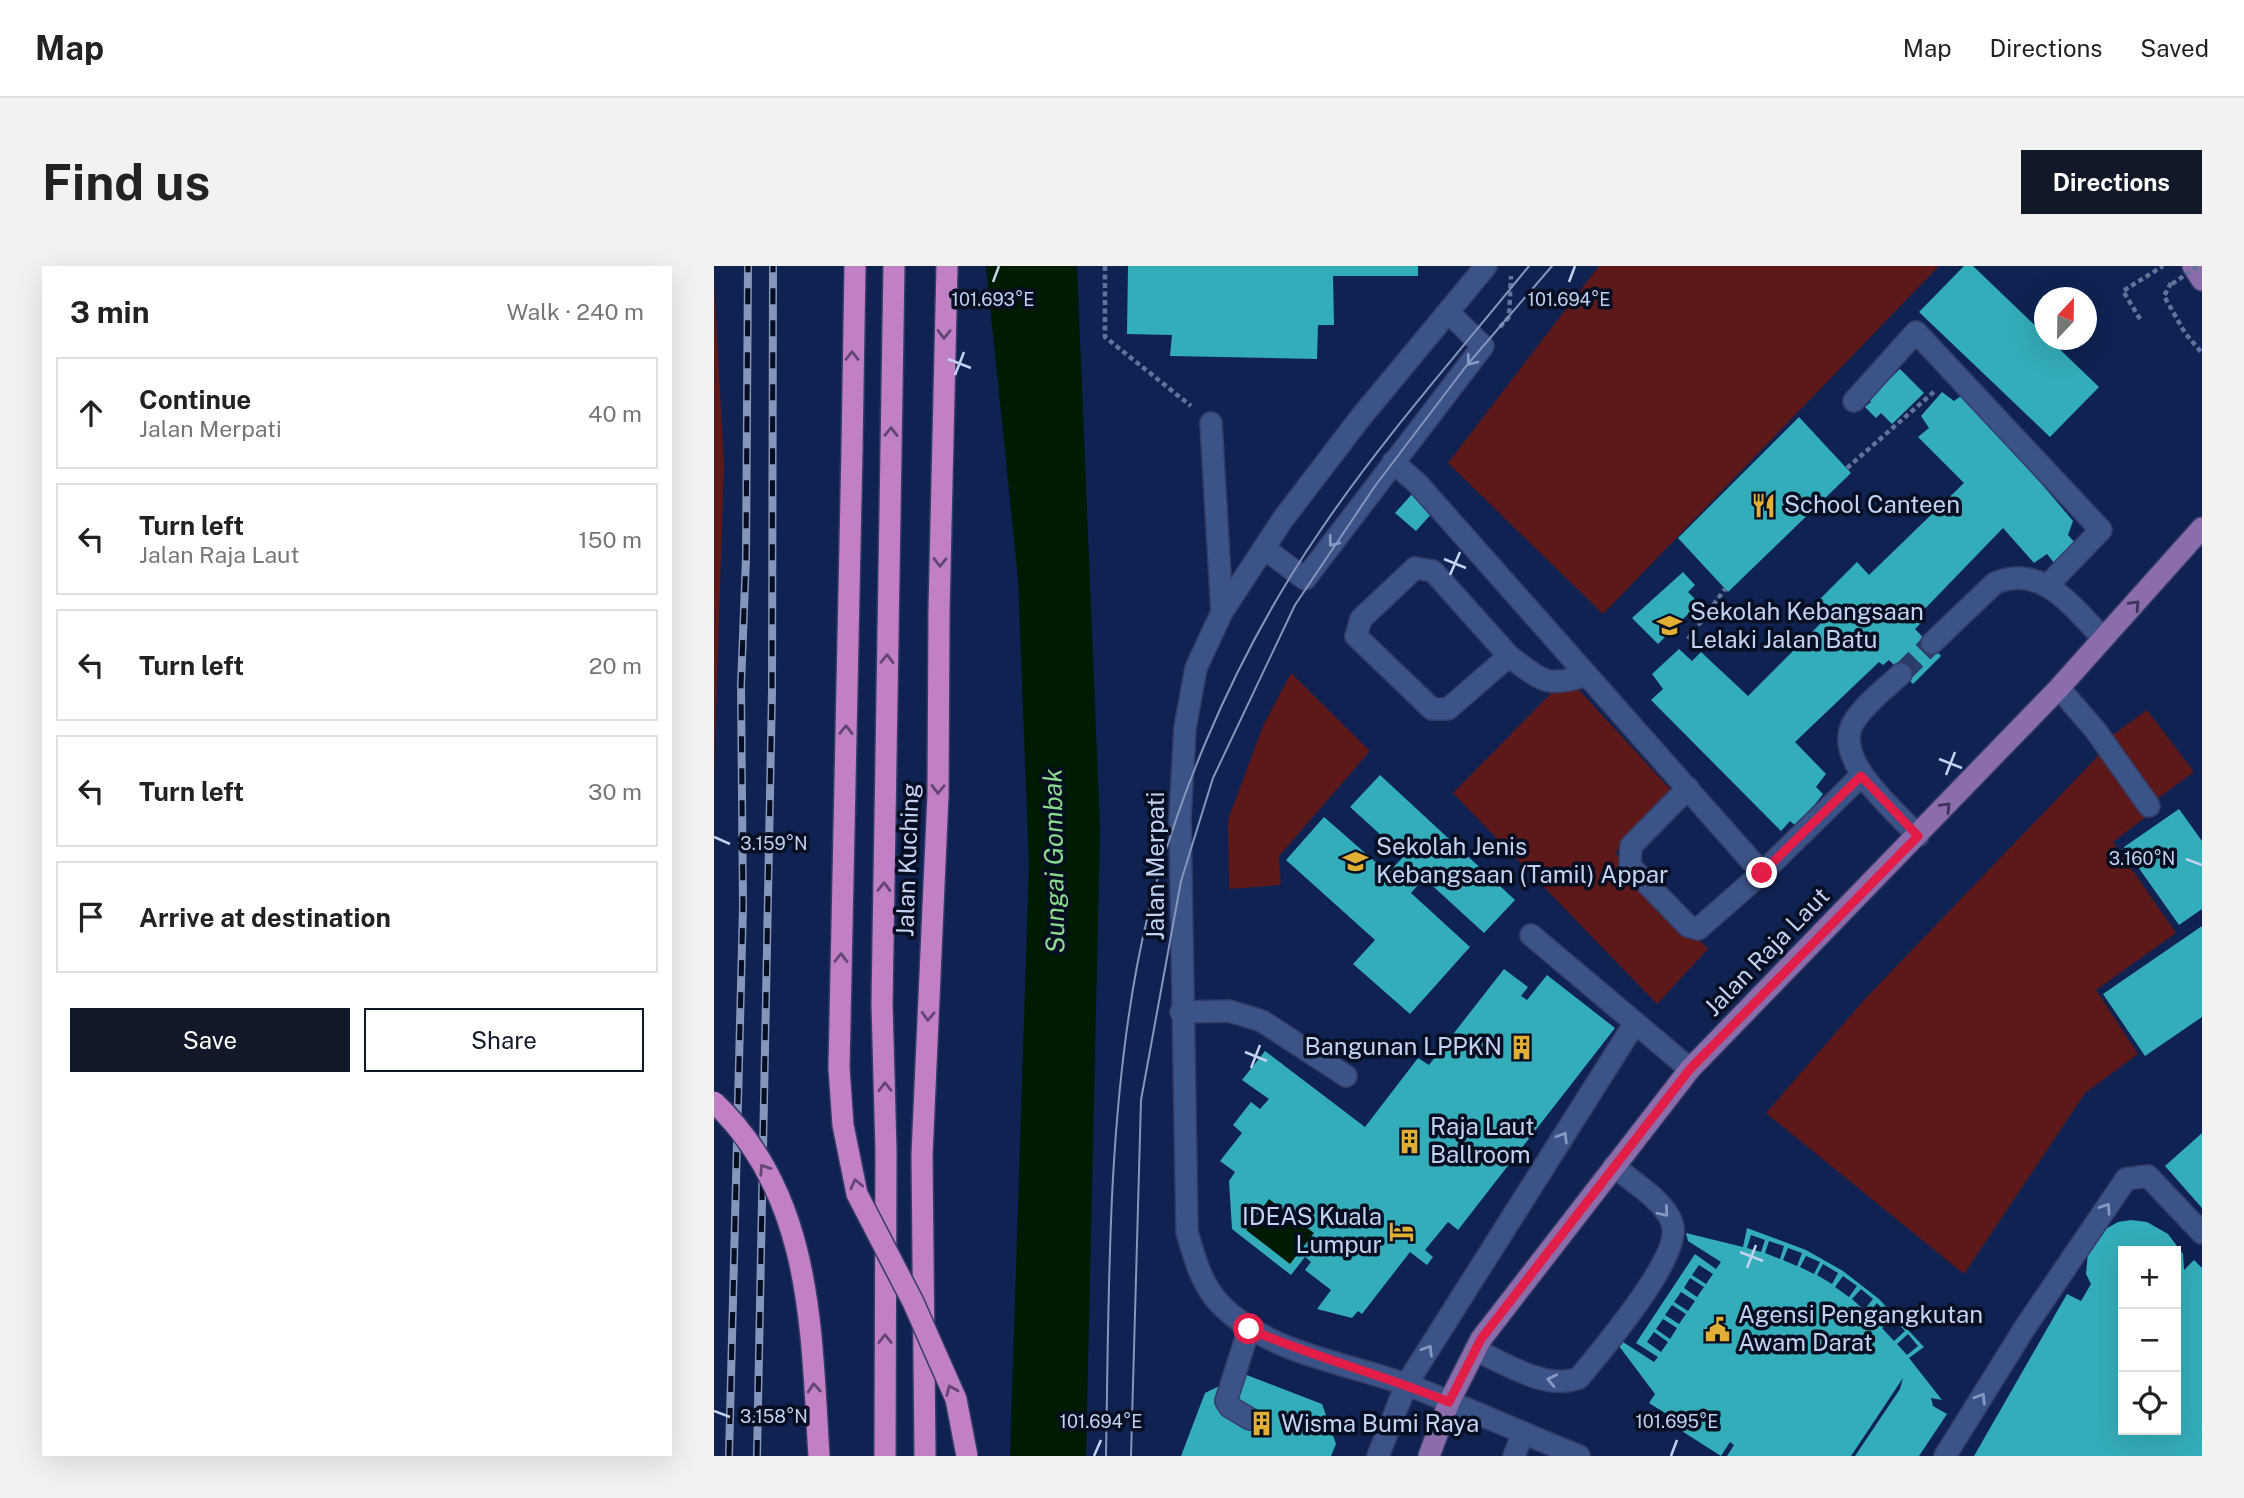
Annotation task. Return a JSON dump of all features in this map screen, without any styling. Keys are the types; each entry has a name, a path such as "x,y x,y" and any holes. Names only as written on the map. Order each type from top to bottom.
{"highway":[{"path":"855,266 839,1068 844,1125 858,1194 913,1302 956,1399 967,1456"},
{"name":"Jalan Kuching","path":"885,1456 886,1150 882,1004 894,266"},
{"name":"Jalan Kuching","path":"925,1456 922,1155 938,795 939,611 947,266"},
{"path":"714,1102 750,1147 779,1193 795,1242 808,1293 818,1456"}],"main road":[{"path":"2195,266 2202,280"},
{"name":"Jalan Raja Laut","path":"1430,1456 1449,1402 1475,1350 1690,1069 2059,688 2202,528"}],"street":[{"name":"Jalan Merpati","path":"1486,266 1361,417 1264,548 1222,612 1196,667 1185,728 1180,818 1181,1013 1187,1232 1198,1271 1222,1306 1249,1329 1299,1350 1406,1385 1579,1456"},
{"path":"1264,548 1305,579 1483,346 1448,312"},
{"path":"1854,401 1916,332 1951,365 2101,530 2048,585"},
{"path":"1211,422 1222,612"},
{"path":"1393,462 1417,483 1762,873"},
{"path":"1508,656 1448,709 1441,712 1432,709 1356,636 1357,627 1361,619 1415,568 1423,568 1433,571 1508,656 1536,677 1559,684 1587,675"},
{"path":"1931,643 1995,583 2008,578 2025,577 2048,585 2104,638"},
{"path":"1901,674 1853,721 1849,735 1851,755 1861,776 1918,836"},
{"path":"2059,688 2096,731 2149,806"},
{"path":"1688,788 1631,846 1630,866 1688,926 1698,929 1762,873 1861,776"},
{"path":"1531,935 1690,1069"},
{"path":"1181,1013 1229,1011 1262,1021 1346,1076"},
{"path":"1378,1456 1406,1385 1635,1023"},
{"path":"1475,1350 1548,1381 1566,1383 1579,1378 1637,1308 1672,1240 1674,1227 1668,1214 1614,1166"},
{"path":"1945,1456 2024,1329 2126,1179 2148,1176 2202,1233"},
{"path":"1249,1329 1226,1401 1230,1408 1250,1419"},
{"path":"1514,1456 1523,1433"}],"path":[{"path":"1105,266 1105,337 1211,422"},
{"path":"1483,346 1508,317 1511,266"},
{"path":"2140,319 2123,291 2163,266 2172,284"},
{"path":"2195,266 2172,284 2164,296 2185,333 2202,353"},
{"path":"1847,468 1937,391 1932,387 1951,365"},
{"path":"1688,639 1725,589"}],"shaded area":[{"path":"1599,266 1939,266 1603,614 1448,463"},
{"path":"714,280 724,465 714,775"},
{"path":"1291,673 1370,751 1279,856 1281,885 1229,889 1228,820 1263,726"},
{"path":"1567,677 1672,791 1615,853 1708,949 1657,1004 1453,793"},
{"path":"2147,710 2194,772 2157,799 2110,737"},
{"path":"2100,754 2147,816 2113,842 2176,933 2096,990 2138,1054 2085,1093 1964,1274 1766,1113 1865,999"}],"water":[{"name":"Sungai Gombak","path":"986,266 1077,266 1100,829 1086,1456 1010,1456 1029,864 1018,578"},
{"path":"1269,1199 1314,1233 1290,1264 1246,1230"}],"building":[{"path":"1128,266 1418,266 1418,276 1333,276 1334,325 1318,325 1317,359 1170,356 1172,335 1127,334"},
{"path":"1964,266 1973,266 2034,324 2034,350 2060,350 2099,387 2050,437 1919,312"},
{"path":"1900,369 1924,393 1892,424 1881,413 1876,418 1865,407 1871,402 1869,399"},
{"path":"1942,392 1954,401 1965,393 2073,521 2068,535 2076,544 2055,564 2047,554 2034,563 2003,528 1916,618 1921,623 1915,629 1941,656 1913,684 1889,660 1883,665 1879,662 1795,742 1826,774 1816,787 1823,794 1797,827 1790,821 1781,831 1651,700 1663,689 1652,674 1679,649 1692,661 1701,652 1748,696 1832,612 1820,599 1857,562 1869,575 1964,483 1918,437 1929,428 1921,416"},
{"name":"School Canteen","path":"1799,417 1851,473 1728,592 1678,538"},
{"path":"1412,494 1433,512 1416,531 1395,513"},
{"path":"1683,572 1695,585 1688,592 1699,603 1658,644 1632,618"},
{"path":"1380,775 1515,900 1484,933 1424,878 1411,893 1470,947 1410,1014 1353,964 1375,940 1286,860 1324,817 1388,873 1404,856 1350,807"},
{"path":"2179,809 2202,841 2202,909 2179,925 2124,847"},
{"path":"2202,926 2202,1017 2145,1056 2103,994"},
{"path":"1504,969 1528,987 1521,996 1527,1000 1547,975 1615,1028 1458,1230 1448,1222 1425,1250 1433,1257 1427,1265 1410,1252 1362,1314 1358,1311 1352,1318 1317,1309 1331,1290 1305,1270 1311,1262 1305,1257 1291,1275 1232,1229 1229,1181 1235,1172 1220,1161 1242,1133 1233,1125 1251,1102 1260,1109 1269,1099 1242,1080 1265,1051 1365,1127 1418,1058 1429,1065","holes":["1269,1199 1314,1233 1290,1264 1246,1230"]},
{"path":"2202,1133 2202,1208 2165,1166"},
{"path":"2118,1222 2147,1222 2168,1234 2177,1246 2118,1246 2118,1435 2181,1435 2181,1251 2184,1270 2194,1260 2202,1268 2202,1456 1974,1456 2067,1294 2081,1301 2091,1284 2086,1274 2088,1252 2104,1230"},
{"path":"1747,1228 1806,1250 1843,1271 1879,1299 1924,1347 1909,1358 1942,1400 1931,1398 1933,1406 1947,1414 1919,1456 1855,1456 1900,1389 1903,1378 1851,1456 1727,1456 1734,1445 1730,1442 1721,1456 1674,1426 1678,1421 1649,1403 1655,1394 1616,1342 1623,1342 1654,1362 1658,1357 1636,1343 1695,1254 1716,1269 1721,1262 1688,1241 1686,1233 1743,1247","holes":["1751,1235 1765,1240 1761,1252 1747,1248","1769,1241 1784,1246 1780,1259 1765,1253","1788,1248 1802,1253 1797,1266 1783,1260","1806,1256 1820,1262 1814,1274 1800,1267","1823,1264 1838,1273 1832,1284 1817,1275","1699,1265 1713,1274 1706,1284 1692,1275","1843,1276 1857,1286 1849,1297 1835,1287","1690,1278 1704,1287 1697,1297 1684,1288","1861,1289 1873,1299 1864,1310 1852,1299","1681,1292 1695,1301 1688,1311 1674,1302","1877,1303 1889,1315 1880,1325 1868,1313","1672,1305 1686,1314 1679,1324 1665,1315","1893,1318 1905,1331 1894,1341 1882,1328","1663,1319 1677,1328 1670,1339 1656,1329","1654,1332 1668,1342 1661,1352 1647,1342","1908,1334 1918,1346 1907,1355 1897,1344"]},
{"name":"Wisma Bumi Raya","path":"1244,1374 1322,1404 1336,1444 1331,1456 1181,1456 1205,1393"}],"tunnel":[{"path":"1901,674 1932,643"}],"tram line":[{"path":"1106,1456 1111,1210 1127,1027 1149,910 1184,797 1206,741 1258,633 1318,534 1394,431 1529,266"},
{"path":"1131,1456 1141,1100 1181,881 1213,778 1295,605 1375,486 1467,365 1552,266"}],"railway":[{"path":"729,1456 743,906 741,686 746,558 748,266"},
{"path":"757,1456 772,692 773,266"}],"place":[{"name":"School Canteen","path":"1764,505"},
{"name":"Sekolah Kebangsaan Lelaki Jalan Batu","path":"1670,626"},
{"name":"Sekolah Jenis Kebangsaan (Tamil) Appar","path":"1356,861"},
{"name":"Bangunan LPPKN","path":"1522,1047"},
{"name":"Raja Laut Ballroom","path":"1410,1141"},
{"name":"IDEAS Kuala Lumpur","path":"1402,1231"},
{"name":"Agensi Pengangkutan Awam Darat","path":"1718,1329"},
{"name":"Wisma Bumi Raya","path":"1261,1424"}],"route":[{"path":"1249,1329 1299,1350 1449,1402 1481,1339 1690,1069 1918,836 1861,776 1762,873"}]}
